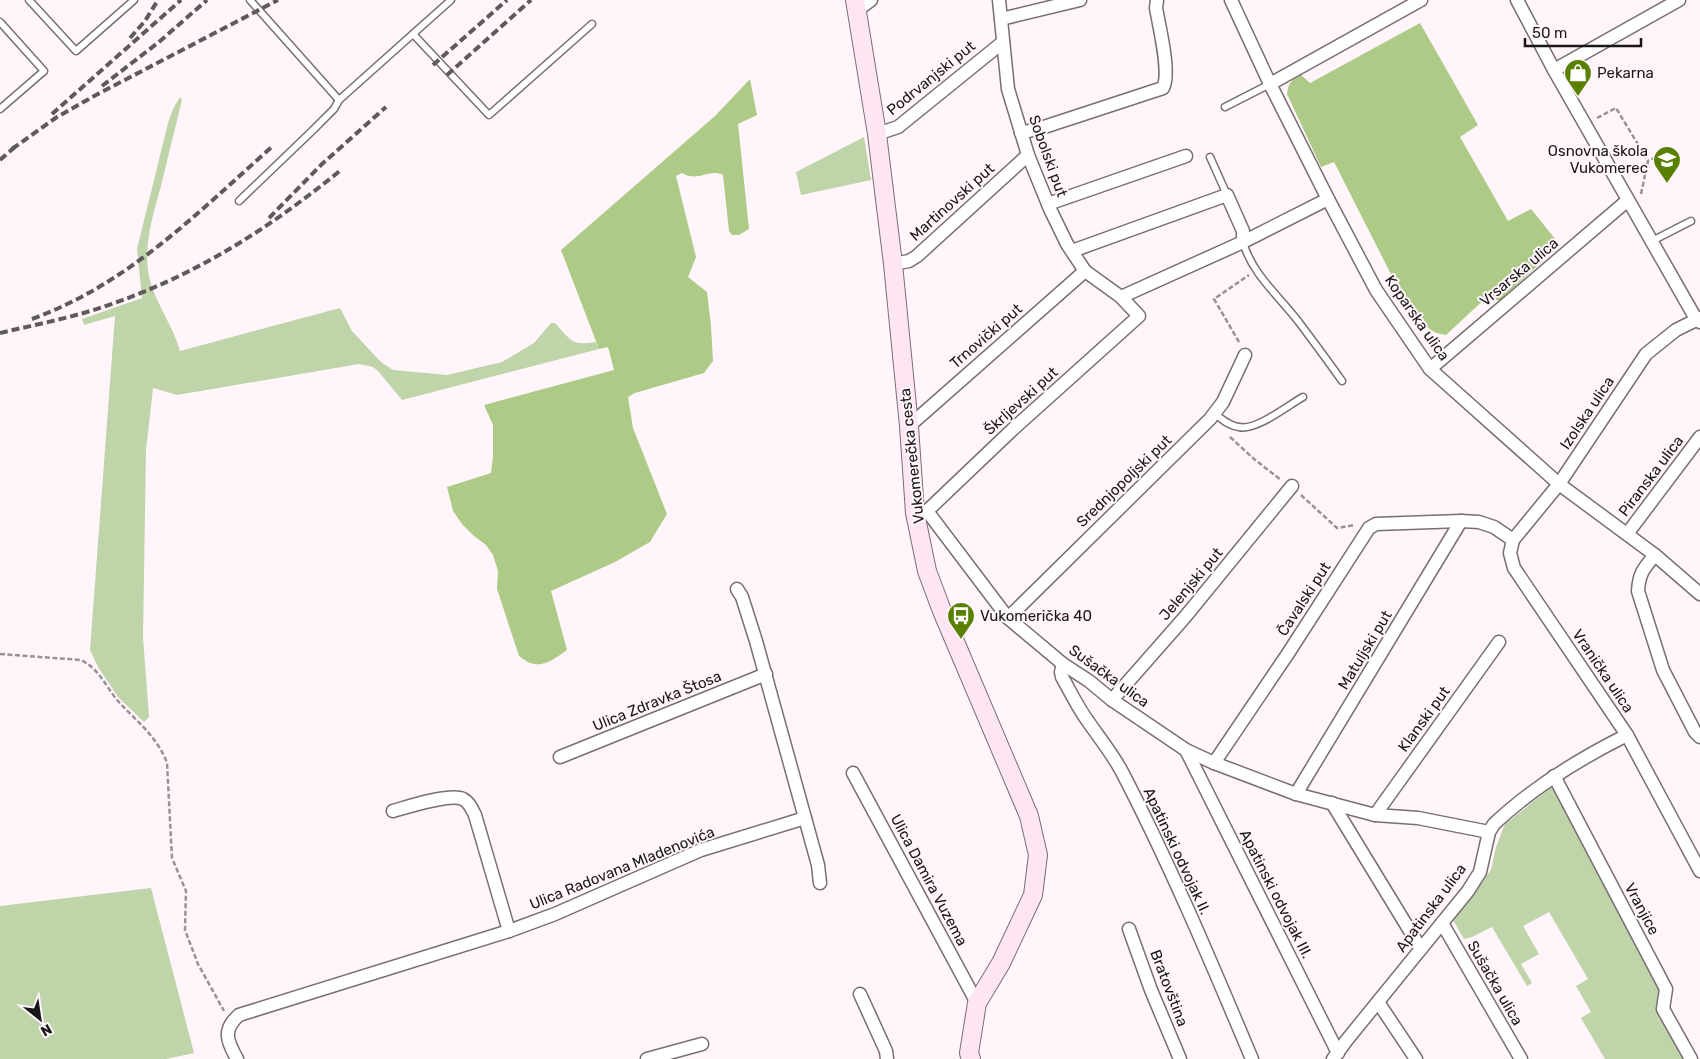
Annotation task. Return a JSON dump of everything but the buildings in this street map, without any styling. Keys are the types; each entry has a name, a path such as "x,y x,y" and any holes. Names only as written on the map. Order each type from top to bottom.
{"street":[{"path":"855,6 871,0"},
{"name":"Sobolski put","path":"999,0 1008,89 1028,155 1048,204 1072,251 1085,271 1121,297 1139,316"},
{"path":"1001,19 1080,0"},
{"path":"1021,133 1163,88 1166,82 1166,65 1156,8 1157,0"},
{"name":"Koparska ulica","path":"1231,0 1270,84 1376,290 1430,369 1559,484 1655,555 1700,594"},
{"path":"1270,84 1421,0"},
{"path":"1517,0 1554,70 1634,200 1652,241 1699,320"},
{"path":"1554,70 1679,0"},
{"name":"Vukomerečka cesta","path":"855,6 877,134 927,571 942,612 1029,816 1038,855 1033,895 1001,963 977,1003 969,1053 970,1059"},
{"name":"Podrvanjski put","path":"877,134 898,127 1003,42"},
{"name":"Martinovski put","path":"893,264 909,261 917,256 1028,155"},
{"path":"1048,204 1186,156"},
{"path":"1072,251 1227,195 1243,231 1243,242"},
{"path":"1121,297 1243,242 1328,199"},
{"name":"Vrsarska ulica","path":"1430,369 1634,200"},
{"name":"Trnovički put","path":"909,426 1085,271"},
{"name":"Škrljevski put","path":"921,512 1139,316"},
{"name":"Izolska ulica","path":"1513,540 1559,484 1646,354 1676,330 1699,320"},
{"name":"Srednjopoljski put","path":"1008,618 1215,414 1223,402 1245,355"},
{"name":"Piranska ulica","path":"1627,534 1700,437"},
{"name":"Jelenjski put","path":"1112,700 1185,617 1292,486"},
{"name":"Sušačka ulica","path":"921,512 1008,618 1063,664 1186,750 1214,763 1296,794 1375,815 1418,818 1489,832"},
{"path":"1461,521 1479,522 1494,527 1513,540"},
{"name":"Čavalski put","path":"1214,763 1369,528 1376,524 1461,521"},
{"name":"Matuljski put","path":"1296,794 1461,521"},
{"name":"Vranička ulica","path":"1513,540 1510,553 1514,568 1627,735 1700,871"},
{"path":"1655,555 1638,578 1638,590 1663,670 1695,732 1700,737"},
{"path":"737,589 742,597 766,674 818,865 820,883"},
{"name":"Klanski put","path":"1375,815 1499,642"},
{"name":"Apatinski odvojak II.","path":"1063,664 1062,677 1086,718 1120,769 1152,832 1200,936 1252,1059"},
{"name":"Ulica Zdravka Štosa","path":"560,757 766,674"},
{"path":"1489,832 1503,816 1554,776 1602,747 1627,735"},
{"name":"Apatinski odvojak III.","path":"1186,750 1336,1056"},
{"name":"Ulica Damira Vuzema","path":"853,772 977,1003"},
{"name":"Vranjice","path":"1554,776 1666,989 1663,1009 1691,1059"},
{"path":"393,811 437,800 455,798 463,799 470,805 475,815 509,932"},
{"path":"1332,803 1421,949"},
{"name":"Ulica Radovana Mladenovića","path":"229,1027 239,1016 247,1012 509,932 701,850 805,818"},
{"name":"Apatinska ulica","path":"1336,1056 1468,891 1480,872 1489,832"},
{"name":"Sušačka ulica","path":"1442,923 1521,1059"},
{"name":"Bratovština","path":"1129,929 1151,990 1180,1059"},
{"path":"860,994 886,1051 887,1059"},
{"path":"1378,1002 1416,1059"},
{"path":"229,1027 228,1040 237,1059"},
{"path":"646,1059 702,1044"}],"lane":[{"path":"33,1 76,51 134,0"},
{"path":"250,0 339,100"},
{"path":"239,201 334,109 339,100 451,0"},
{"path":"0,22 44,70 0,109"},
{"path":"413,34 489,115 592,24"},
{"path":"1225,107 1270,84"},
{"path":"1210,157 1227,195"},
{"path":"1652,241 1691,221"},
{"path":"1243,242 1246,254 1255,270 1297,320 1342,381"},
{"path":"1215,414 1228,424 1239,428 1249,427 1302,397"}],"path":[{"path":"1595,119 1616,108 1648,162 1644,184 1634,200"},
{"path":"1648,162 1659,156"},
{"path":"1245,355 1214,299 1255,270"},
{"path":"0,654 81,660 90,664 116,699 152,735 163,751 167,763 172,858 186,891 186,930 198,964 229,1027"}],"green space":[{"path":"1420,23 1478,125 1460,137 1508,221 1531,209 1560,245 1499,301 1488,296 1446,335 1436,333 1417,321 1400,292 1334,162 1321,167 1287,94 1291,82 1300,74 1310,83"},
{"path":"750,79 757,115 738,124 749,229 739,235 732,235 729,231 723,175 713,173 693,177 682,173 676,176 696,257 688,277 707,292 713,361 704,373 635,393 628,397 633,428 667,514 650,542 615,562 551,591 567,650 544,664 532,664 519,656 497,589 498,571 493,555 486,545 462,524 453,511 447,487 491,473 493,425 484,405 614,370 608,347 599,349 561,250 715,116"},
{"path":"180,97 182,100 152,219 147,265 151,285 180,351 340,308 352,331 381,362 393,370 447,375 502,362 534,343 551,323 555,323 568,338 581,343 596,342 599,349 402,400 378,371 373,367 359,364 177,395 153,388 146,450 143,637 149,717 144,722 118,697 98,667 90,650 115,316 84,325 82,319 142,298 137,249 168,123"},
{"path":"864,137 871,180 801,195 796,172"},
{"path":"1553,786 1661,989 1687,1059 1605,1059 1581,1018 1591,1012 1576,986 1588,979 1549,912 1523,926 1539,954 1521,964 1532,983 1527,986 1492,927 1464,939 1453,920 1491,870 1496,847 1505,824"},
{"path":"151,888 194,1053 166,1059 0,1059 0,906"}],"railway":[{"path":"130,38 145,21 158,0"},
{"path":"52,114 181,0"},
{"path":"102,86 159,42 207,0"},
{"path":"12,149 57,117 96,95 278,0"},
{"path":"433,65 507,0"},
{"path":"447,75 531,0"},
{"path":"269,218 322,164 386,107"},
{"path":"32,319 67,304 131,266 161,244 274,145"},
{"path":"0,160 16,146"},
{"path":"0,333 90,311 137,295 169,281 257,232 341,170"}],"place":[{"name":"Pekarna","path":"1578,97"},
{"name":"Osnovna škola Vukomerec","path":"1667,184"},
{"name":"Vukomerička 40","path":"961,640"}]}
